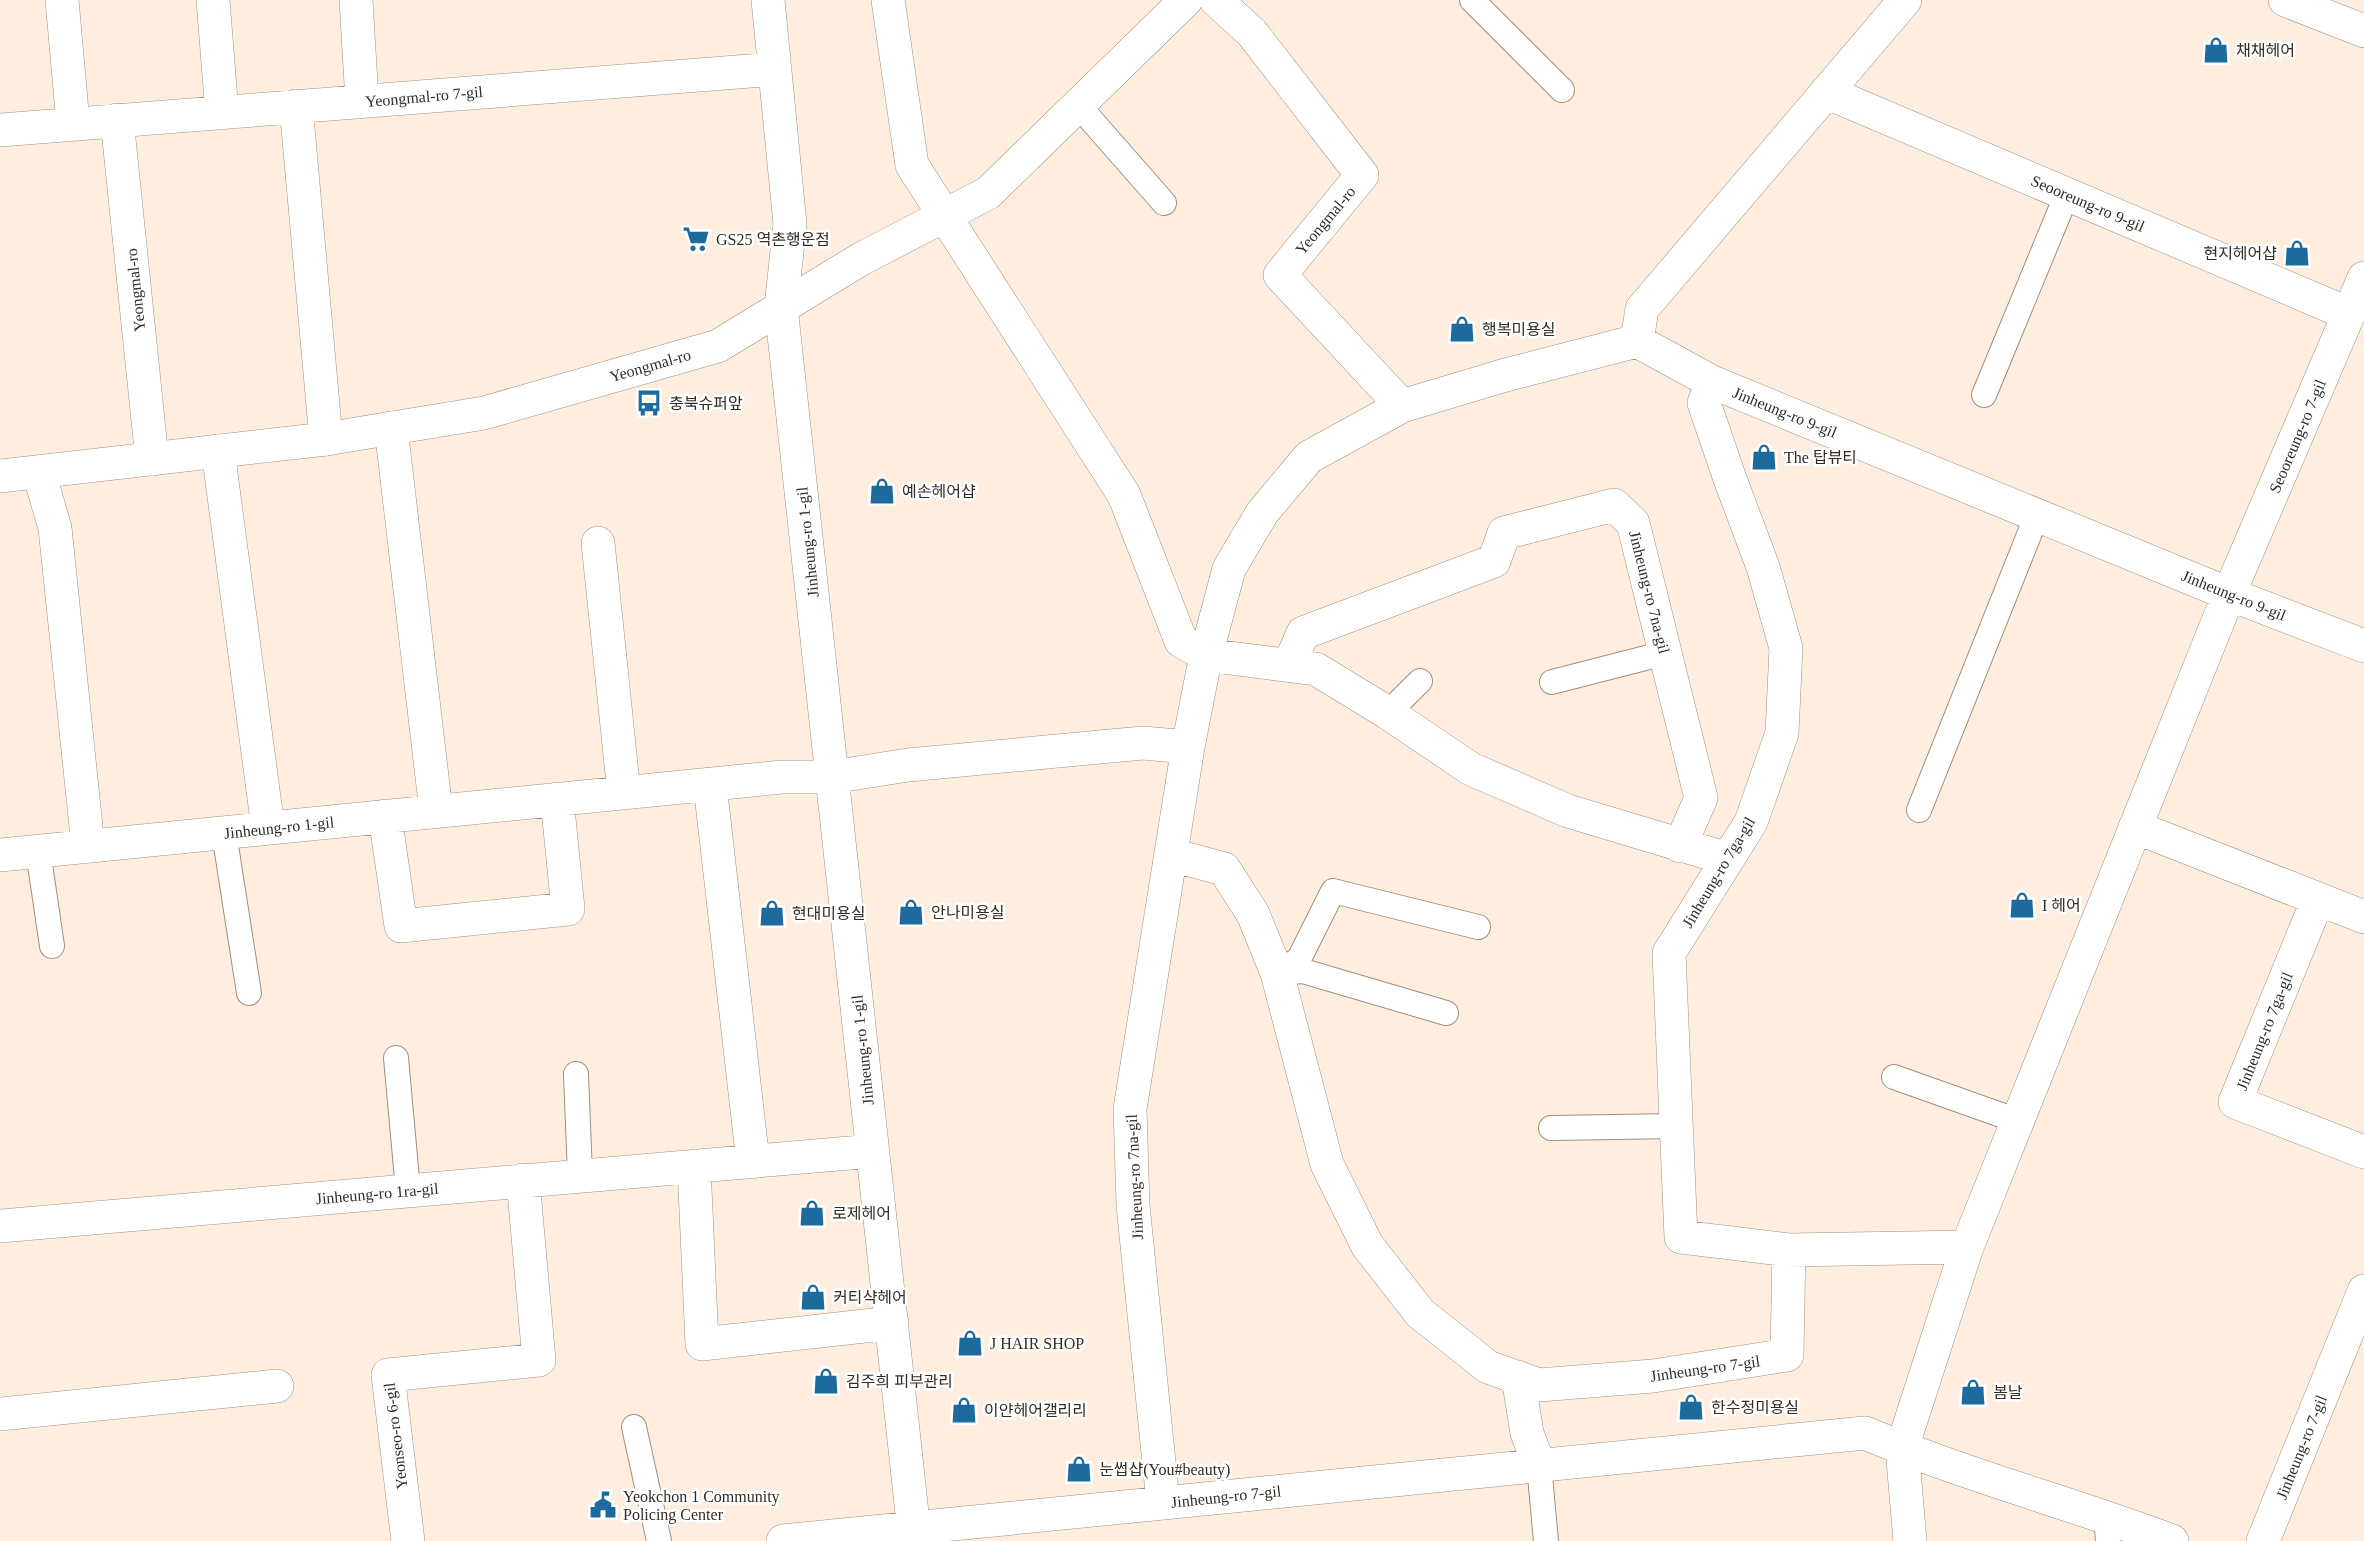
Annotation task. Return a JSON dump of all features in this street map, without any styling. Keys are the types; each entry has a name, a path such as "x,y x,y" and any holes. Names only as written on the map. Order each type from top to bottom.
{"street":[{"path":"0,130 73,123 62,0"},
{"path":"213,0 222,113"},
{"path":"356,0 362,101"},
{"path":"768,0 790,224 781,307"},
{"path":"888,0 912,165 1124,495 1181,641 1206,655 1316,669 1388,713 1471,769 1568,812 1728,860"},
{"name":"Yeongmal-ro","path":"0,476 326,439 484,413 718,346 861,259 988,193 1186,0"},
{"name":"Yeongmal-ro","path":"1216,0 1252,33 1362,175 1280,275 1402,406"},
{"path":"1637,341 1642,309 1905,0"},
{"path":"2285,0 2364,32"},
{"name":"Yeongmal-ro 7-gil","path":"73,123 776,69"},
{"name":"Seooreung-ro 9-gil","path":"1826,92 2349,314"},
{"path":"297,106 326,439"},
{"name":"Yeongmal-ro","path":"117,120 152,459"},
{"name":"Seooreung-ro 7-gil","path":"2229,594 2364,278"},
{"name":"Jinheung-ro 1-gil","path":"781,307 915,1534"},
{"name":"Jinheung-ro 7na-gil","path":"1163,1502 1133,1205 1130,1109 1188,747 1206,655 1229,569 1262,513 1309,457 1402,406 1502,376 1637,341"},
{"name":"Jinheung-ro 9-gil","path":"1637,341 1712,382 2229,594 2364,646"},
{"name":"Jinheung-ro 7ga-gil","path":"1712,382 1704,403 1763,567 1786,648 1782,733 1751,822 1669,953 1681,1237 1789,1250 1967,1247"},
{"path":"391,428 436,812"},
{"path":"218,451 268,828"},
{"path":"39,473 55,528 88,846"},
{"name":"Jinheung-ro 7na-gil","path":"1289,665 1303,633 1494,561 1504,533 1614,505 1633,523 1701,798 1680,846"},
{"path":"598,543 624,793"},
{"path":"1910,1541 1902,1448 1967,1247 2229,594"},
{"name":"Jinheung-ro 1-gil","path":"0,855 782,777 832,777 908,765 1143,743 1188,747"},
{"path":"710,785 753,1162"},
{"path":"385,816 401,926 568,909 557,800"},
{"path":"2135,827 2364,917"},
{"path":"1172,855 1224,869 1253,914 1277,974"},
{"name":"Jinheung-ro 7ga-gil","path":"2318,899 2235,1102 2364,1152"},
{"name":"Jinheung-ro 7-gil","path":"1277,974 1327,1164 1367,1245 1420,1313 1488,1367 1539,1385 1653,1376 1788,1355 1789,1250"},
{"name":"Jinheung-ro 1ra-gil","path":"0,1226 873,1151"},
{"path":"694,1166 702,1344 892,1323"},
{"name":"Yeonseo-ro 6-gil","path":"408,1541 388,1376 539,1360 523,1180"},
{"name":"Jinheung-ro 7-gil","path":"2263,1541 2351,1358 2364,1291"},
{"path":"1518,1377 1527,1433 1539,1465"},
{"path":"0,1414 277,1386"},
{"name":"Jinheung-ro 7-gil","path":"915,1534 1163,1502 1865,1433 2107,1529 2172,1541"},
{"path":"783,1541 915,1534"}],"lane":[{"path":"1472,0 1562,90"},
{"path":"1078,105 1164,203"},
{"path":"1984,395 2067,194"},
{"path":"1918,810 2037,515"},
{"path":"1552,682 1665,653"},
{"path":"1388,713 1420,681"},
{"path":"224,833 249,993"},
{"path":"38,851 52,946"},
{"path":"1277,974 1299,959 1333,891 1478,927"},
{"path":"1277,974 1303,971 1446,1013"},
{"path":"396,1058 408,1190"},
{"path":"576,1074 580,1175"},
{"path":"1894,1077 2018,1121"},
{"path":"1551,1128 1677,1126"},
{"path":"634,1427 659,1541"},
{"path":"1539,1465 1546,1541"}],"place":[{"name":"채채헤어","path":"2216,50"},
{"name":"GS25 역촌행운점","path":"696,239"},
{"name":"현지헤어샵","path":"2297,253"},
{"name":"행복미용실","path":"1462,329"},
{"name":"충북슈퍼앞","path":"649,403"},
{"name":"The 탑뷰티","path":"1764,457"},
{"name":"예손헤어샵","path":"882,491"},
{"name":"I 헤어","path":"2022,905"},
{"name":"안나미용실","path":"911,912"},
{"name":"현대미용실","path":"772,913"},
{"name":"로제헤어","path":"812,1213"},
{"name":"커티샥헤어","path":"813,1297"},
{"name":"J HAIR SHOP","path":"970,1343"},
{"name":"김주희 피부관리","path":"826,1381"},
{"name":"봄날","path":"1973,1392"},
{"name":"한수정미용실","path":"1691,1407"},
{"name":"이얀헤어갤리리","path":"964,1410"},
{"name":"눈썹샵(You#beauty)","path":"1079,1469"},
{"name":"Yeokchon 1 Community Policing Center","path":"603,1505"}]}
